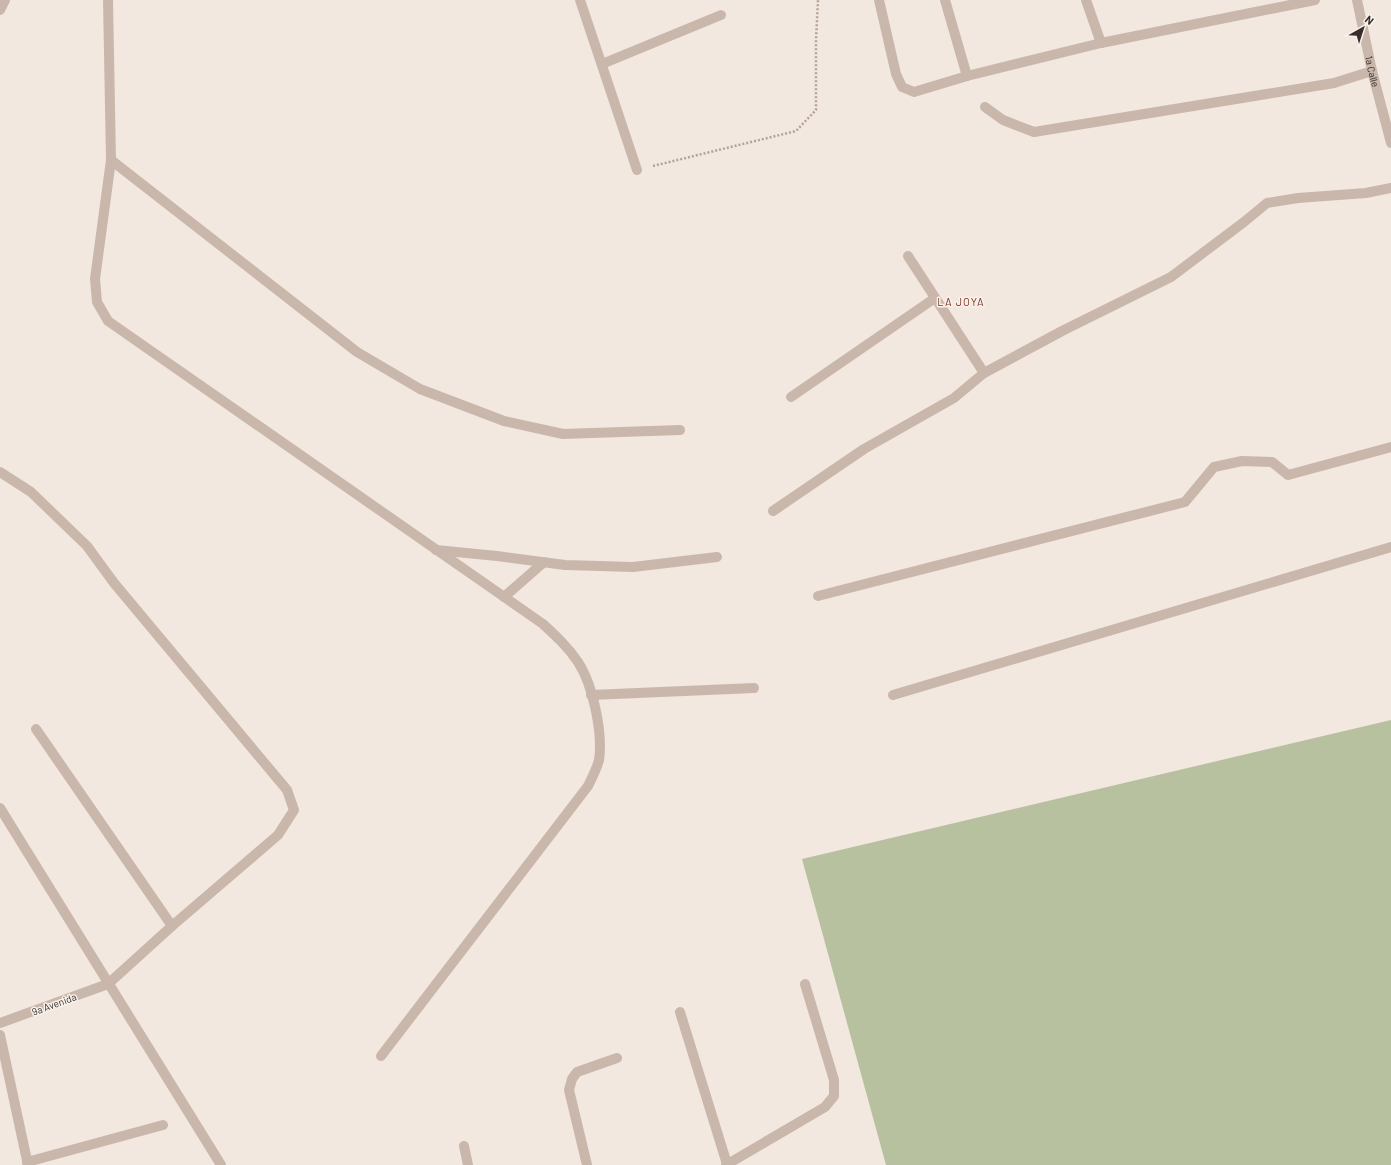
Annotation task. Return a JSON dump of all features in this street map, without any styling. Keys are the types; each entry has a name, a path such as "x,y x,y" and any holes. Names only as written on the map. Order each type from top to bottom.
{"street":[{"path":"0,10 4,0"},
{"path":"108,0 112,160 95,279 97,302 108,321 543,624 565,645 579,663 589,686 599,734 599,761 588,786 381,1056"},
{"path":"580,0 637,170"},
{"path":"879,0 896,74 902,88 914,92 967,76 1100,43 1315,0"},
{"path":"945,0 967,76"},
{"path":"1086,0 1100,43"},
{"name":"1a Calle","path":"1356,0 1372,71 1391,143"},
{"path":"602,64 721,15"},
{"path":"985,107 1003,120 1034,132 1334,83 1372,71"},
{"path":"112,160 356,352 420,389 504,420 563,434 680,430"},
{"path":"772,510 864,449 954,398 984,373 1064,330 1171,277 1267,203 1298,198 1366,193 1391,188"},
{"path":"908,256 984,373"},
{"path":"791,397 935,298"},
{"path":"818,596 1185,502 1214,467 1242,461 1272,462 1288,475 1391,447"},
{"path":"0,472 31,492 87,546 114,583 287,790 294,810 278,835 172,926 108,984"},
{"path":"893,695 1391,547"},
{"path":"435,550 565,565 633,567 717,556"},
{"path":"504,597 544,562"},
{"path":"591,695 754,688"},
{"path":"36,729 172,926"},
{"path":"0,808 221,1165"},
{"name":"9a Avenida","path":"0,1023 108,984"},
{"path":"680,1012 726,1165 825,1107 834,1096 834,1080 805,984"},
{"path":"0,1034 28,1163 163,1125"},
{"path":"587,1165 569,1090 572,1079 577,1072 617,1058"},
{"path":"464,1146 468,1165"}],"path":[{"path":"637,170 796,131 816,110 816,40 818,0"}],"green space":[{"path":"1391,720 1391,1165 886,1165 802,859"}],"district":[{"name":"LA JOYA","path":"961,302"}]}
